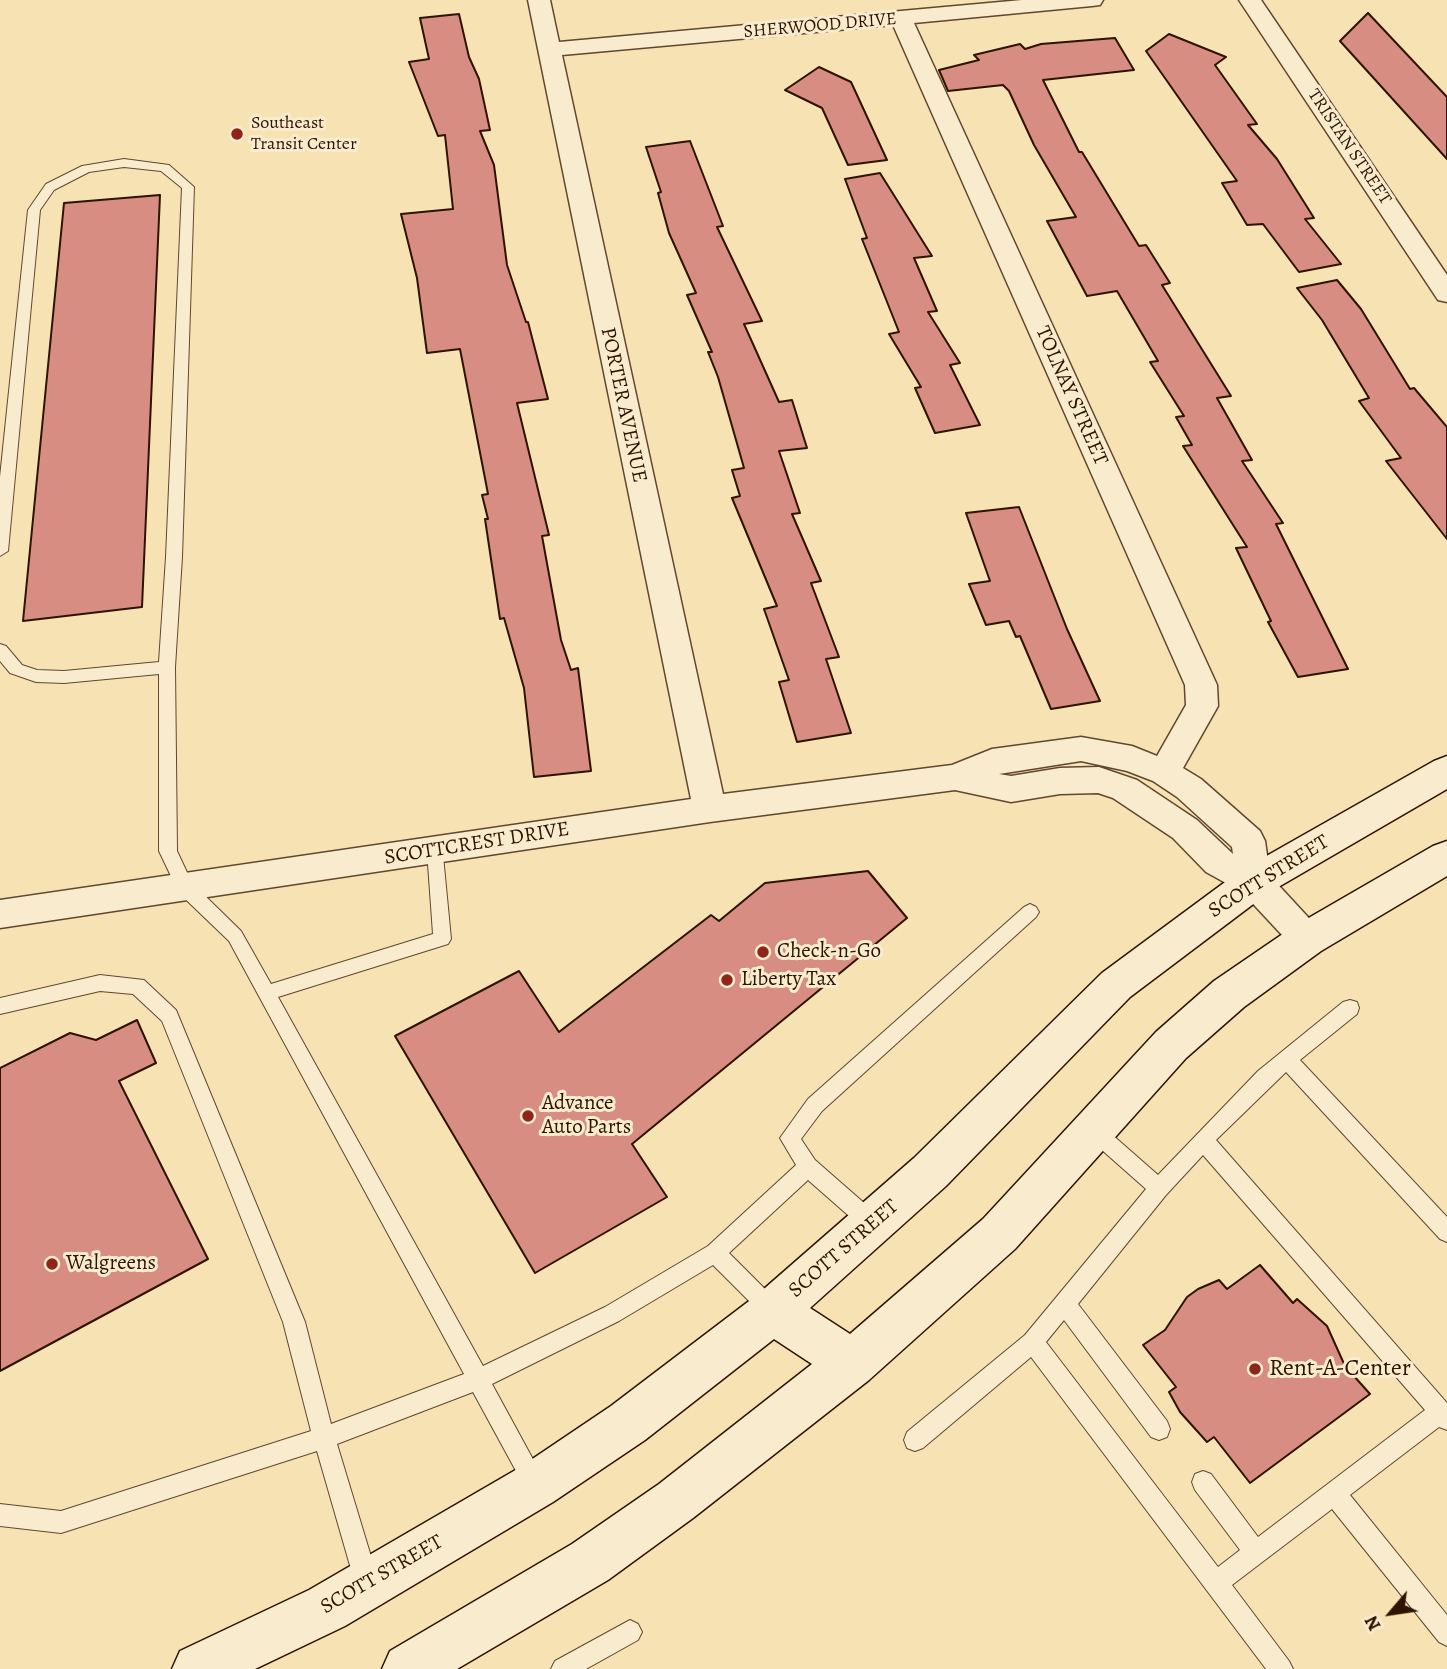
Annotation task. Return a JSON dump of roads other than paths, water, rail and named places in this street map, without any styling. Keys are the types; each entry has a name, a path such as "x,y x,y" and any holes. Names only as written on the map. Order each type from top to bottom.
{"main road":[{"name":"SCOTT STREET","path":"198,1669 327,1608 536,1485 628,1423 773,1311 930,1172 1116,985 1254,882 1447,771"},
{"path":"408,1669 590,1562 676,1501 852,1363 999,1234 1171,1045 1229,994 1307,939 1447,857"},
{"path":"773,1311 852,1363"}],"street":[{"name":"PORTER AVENUE","path":"539,0 710,809"},
{"name":"SHERWOOD DRIVE","path":"548,50 1091,0"},
{"name":"TRISTAN STREET","path":"1250,0 1447,294"},
{"name":"TOLNAY STREET","path":"901,19 1201,685 1202,706 1164,772"},
{"name":"SCOTTCREST DRIVE","path":"0,914 710,809 955,777 992,762 1081,749 1132,759 1164,772 1189,788 1248,841 1254,882"},
{"name":"SCOTTCREST DRIVE","path":"955,777 1011,789 1060,781 1099,780 1125,789 1185,829 1218,862 1254,882 1307,939"}],"lane":[{"path":"0,551 34,210 50,187 86,169 124,163 166,168 188,187 173,583 167,667 169,851 185,888 235,936 536,1485"},
{"path":"0,650 16,669 36,676 64,677 167,667"},
{"path":"267,993 442,939 436,850"},
{"path":"872,1223 808,1167 790,1138 815,1105 1030,912"},
{"path":"0,1006 100,983 137,986 169,1016 294,1322 324,1438 368,1584"},
{"path":"915,1440 1033,1342 1159,1188 1203,1140 1286,1059 1350,1009"},
{"path":"1286,1059 1447,1232"},
{"path":"1093,1130 1159,1188"},
{"path":"1203,1140 1444,1415 1334,1493 1216,1583"},
{"path":"0,1515 61,1522 324,1438 480,1379 612,1314 715,1252 808,1167"},
{"path":"715,1252 773,1311"},
{"path":"1064,1303 1159,1429"},
{"path":"1033,1342 1281,1669"},
{"path":"1203,1482 1256,1552"},
{"path":"1334,1493 1447,1634"},
{"path":"563,1669 630,1632"}],"place":[{"name":"Southeast Transit Center","path":"237,134"},
{"name":"Check-n-Go","path":"763,952"},
{"name":"Liberty Tax","path":"727,980"},
{"name":"Advance Auto Parts","path":"528,1116"},
{"name":"Walgreens","path":"52,1264"},
{"name":"Rent-A-Center","path":"1255,1369"}]}
